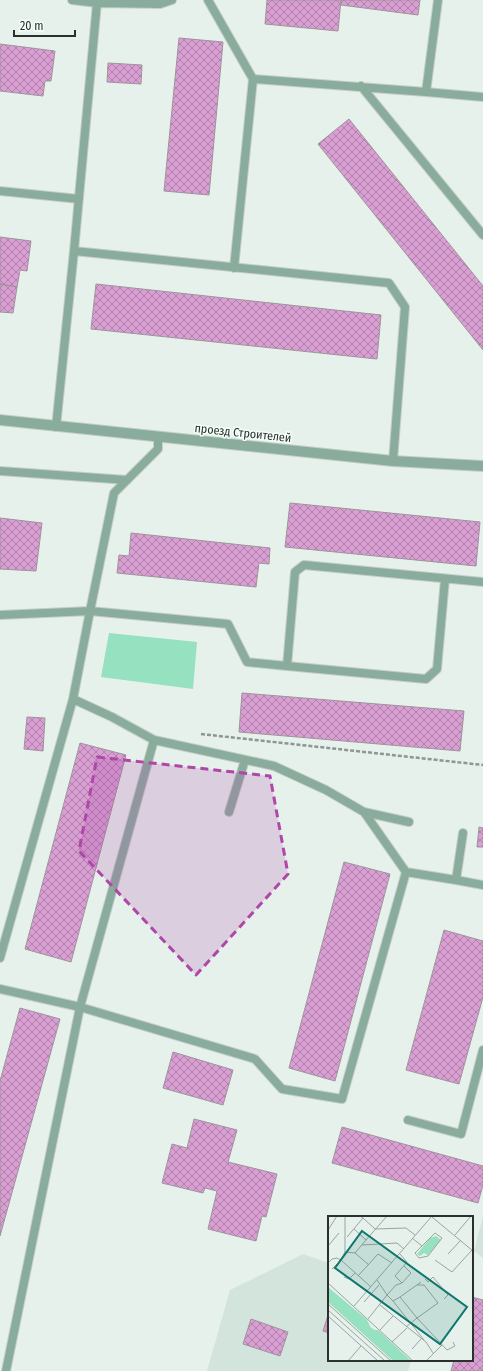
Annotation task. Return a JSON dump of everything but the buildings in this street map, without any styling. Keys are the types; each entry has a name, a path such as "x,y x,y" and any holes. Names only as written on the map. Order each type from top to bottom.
{"street":[{"name":"проезд Строителей","path":"0,420 393,461 483,466"}],"lane":[{"path":"72,0 160,4 172,0"},
{"path":"208,0 253,79 234,268"},
{"path":"426,92 438,0"},
{"path":"56,427 97,1"},
{"path":"253,79 361,86 483,97"},
{"path":"361,86 483,235"},
{"path":"0,192 79,199"},
{"path":"74,251 389,283 405,307 393,461"},
{"path":"0,958 73,699 114,493 158,449 158,437"},
{"path":"0,471 127,480"},
{"path":"287,666 295,572 304,565 483,582"},
{"path":"0,615 90,611 228,624 247,662 426,679 437,669 445,579"},
{"path":"73,699 112,717 154,740 274,766 326,790 364,812 410,822"},
{"path":"6,1371 80,1007 154,740"},
{"path":"229,812 245,760"},
{"path":"364,812 406,872 483,885"},
{"path":"456,880 463,833"},
{"path":"0,989 80,1007 255,1059 282,1088 342,1099 406,872"},
{"path":"408,1120 461,1134 483,1050"}],"path":[{"path":"199,734 483,765"}],"highlighted area":[{"path":"97,757 270,776 288,874 196,975 79,851"}],"shaded area":[{"path":"483,1216 483,1258 474,1251"},
{"path":"303,1254 328,1263 328,1361 411,1361 408,1371 207,1371 230,1290"}],"green space":[{"path":"109,633 197,642 193,689 101,677"}]}
